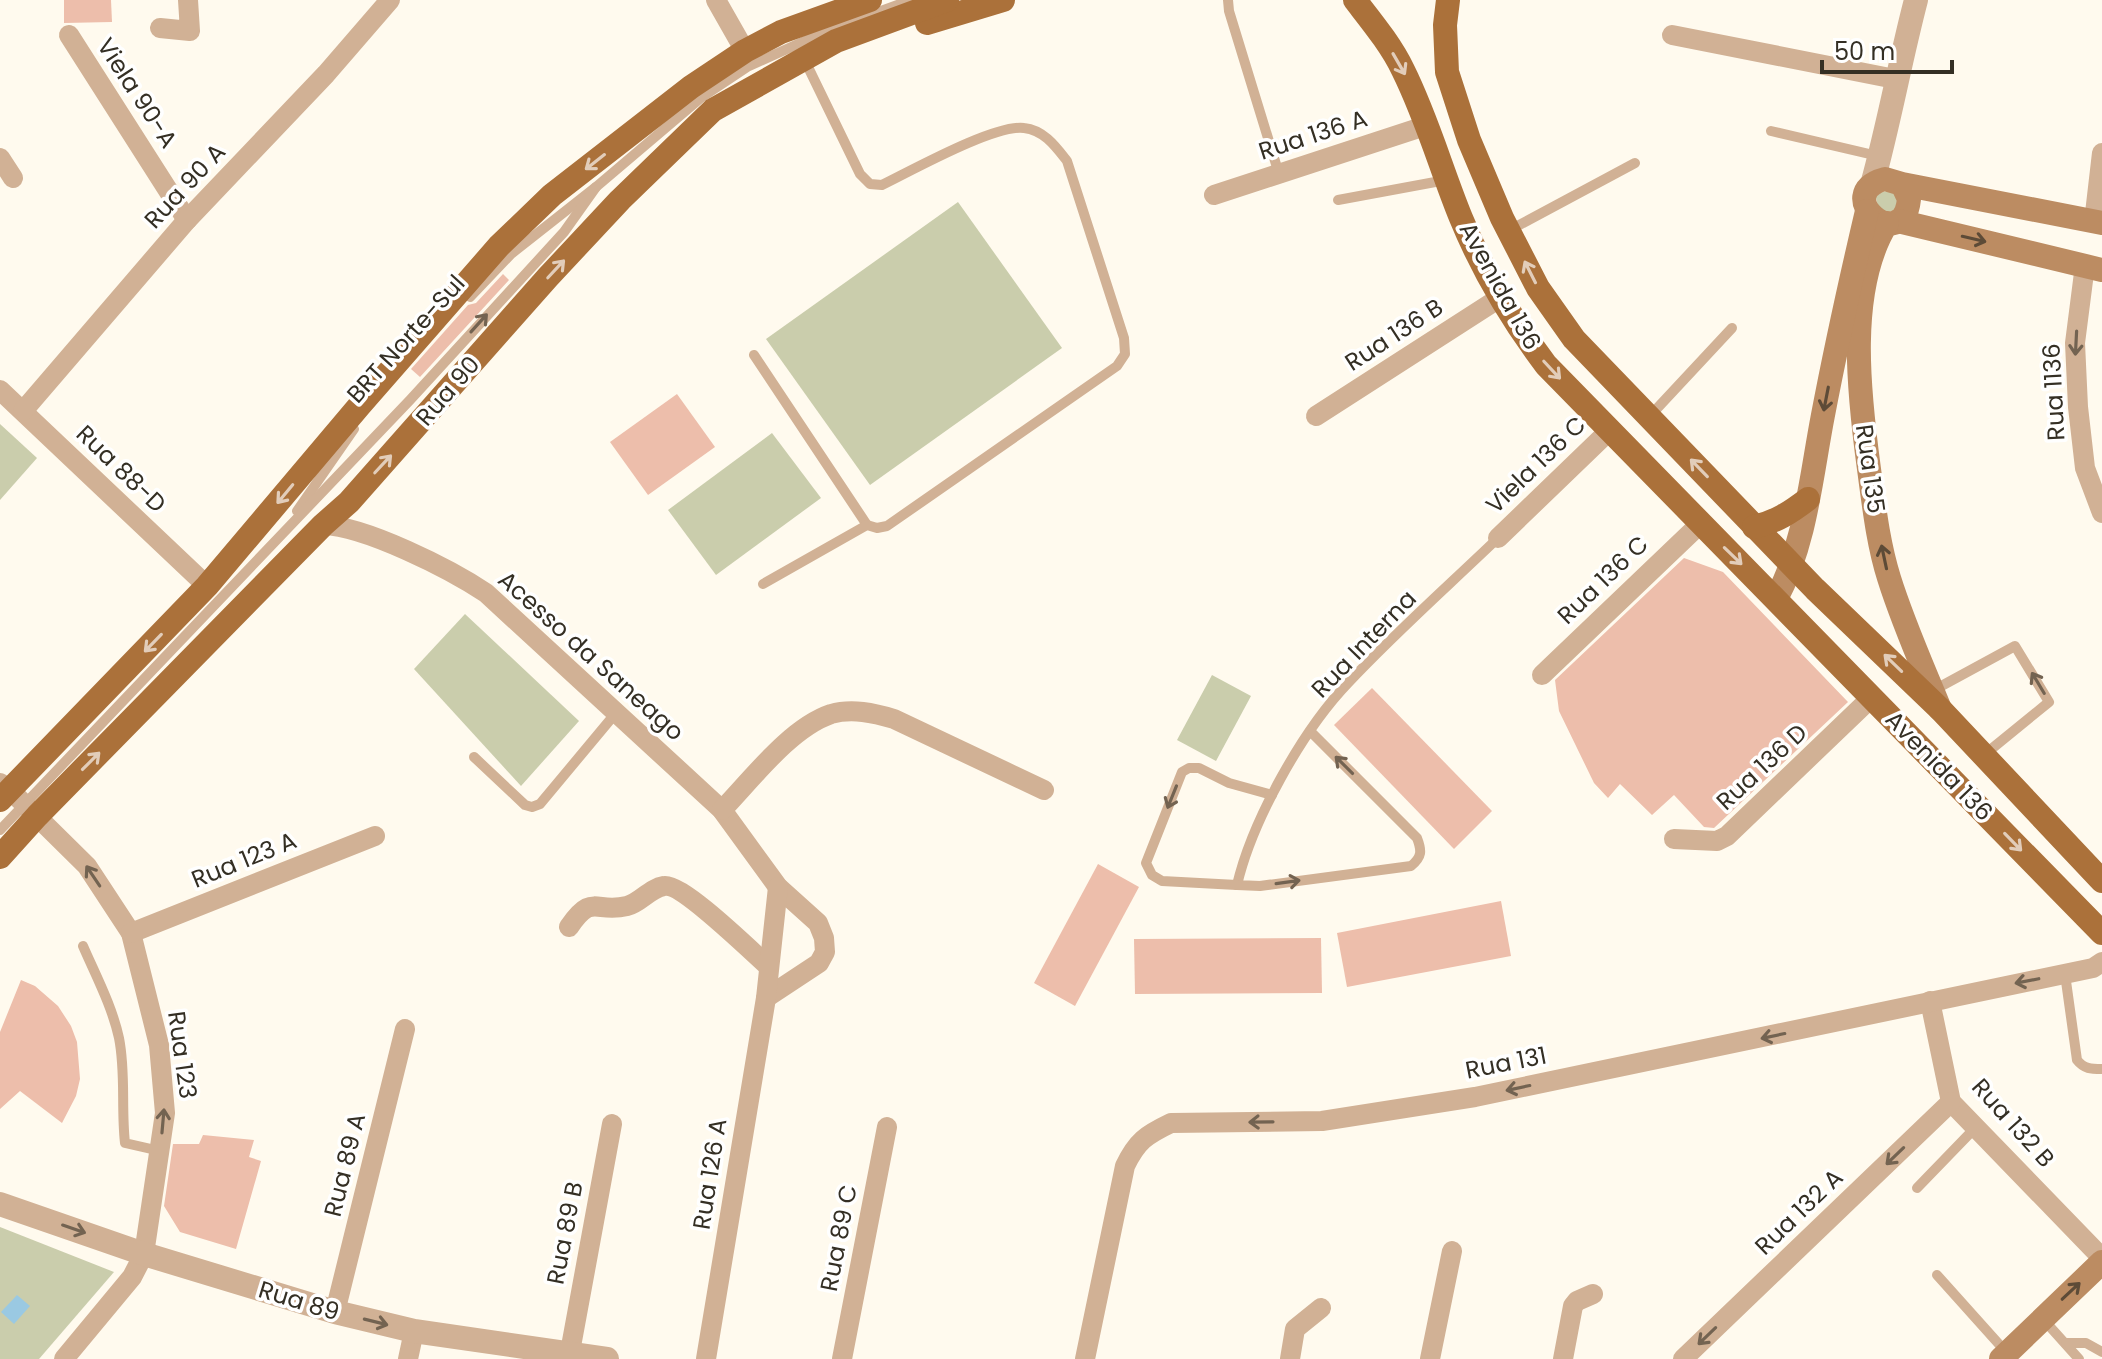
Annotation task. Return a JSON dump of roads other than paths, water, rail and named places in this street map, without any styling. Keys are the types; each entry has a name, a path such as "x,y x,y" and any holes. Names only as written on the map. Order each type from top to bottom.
{"main road":[{"path":"781,32 844,0"},
{"name":"Rua 90","path":"0,857 18,798 207,586 499,246 552,195 691,87 745,51 781,32 870,0"},
{"name":"Rua 90","path":"18,798 349,502 620,200 713,110 836,41 947,0"},
{"path":"771,80 918,26 1003,0"},
{"name":"Avenida 136","path":"1355,0 1402,67 1428,125 1461,219 1501,297 1546,365 2102,933"},
{"name":"Avenida 136","path":"1448,0 1445,25 1447,72 1469,140 1538,288 1574,339 1754,527 1933,698 2102,881"},
{"path":"1884,218 1909,208 1909,199 1889,183"},
{"path":"2094,268 1884,218 1865,197 1889,183 2098,222"},
{"name":"Rua 135","path":"1792,565 1808,499 1840,322 1884,218"},
{"name":"Rua 135","path":"1884,218 1866,272 1858,367 1863,421 1875,516 1888,575 1933,698"},
{"path":"1754,527 1771,523 1808,499"},
{"path":"1776,599 1792,565"},
{"path":"1841,663 1859,665 1961,765 1974,764 1984,755"},
{"path":"2004,1356 2102,1260"}],"street":[{"path":"160,28 190,31 188,0"},
{"name":"Rua 90 A","path":"23,411 187,220 326,74 390,0"},
{"path":"716,0 745,51"},
{"path":"1889,183 1880,156 1888,128 1895,79 1916,0"},
{"name":"Viela 90-A","path":"69,35 187,220"},
{"path":"1672,35 1895,79"},
{"name":"Rua 136 A","path":"1214,195 1428,125"},
{"path":"1888,128 1889,183"},
{"path":"2098,222 2102,153"},
{"path":"0,158 13,178"},
{"name":"Rua 1136","path":"2094,268 2075,343 2085,468 2102,513"},
{"name":"Rua 136 B","path":"1316,416 1501,297"},
{"name":"Rua 88-D","path":"0,390 207,586"},
{"name":"Viela 136 C","path":"1498,538 1610,430"},
{"name":"Acesso da Saneago","path":"349,502 349,510 372,536"},
{"name":"Rua 136 C","path":"1542,675 1700,524"},
{"name":"Acesso da Saneago","path":"323,525 338,525 372,536 467,580 486,593 722,810 778,887 818,923 824,938 825,952 819,963 766,998"},
{"name":"Rua 136 D","path":"1674,839 1717,841 1727,836 1872,697"},
{"path":"722,810 800,730 832,714 867,711 894,719 1044,790"},
{"name":"Rua 123","path":"18,798 87,866 131,933 159,1045 165,1113 144,1254 132,1277 64,1359"},
{"name":"Rua 123 A","path":"131,933 375,836"},
{"path":"569,927 581,909 627,906 660,886 671,886 697,902 769,967"},
{"path":"766,998 778,887"},
{"name":"Rua 131","path":"1085,1359 1125,1166 1135,1147 1151,1133 1171,1123 1322,1121 1475,1097 2093,968 2102,962"},
{"name":"Rua 126 A","path":"706,1359 766,998"},
{"name":"Rua 132 B","path":"1930,1001 1951,1102 2102,1260"},
{"name":"Rua 89 A","path":"335,1312 405,1029"},
{"name":"Rua 132 A","path":"1683,1359 1951,1102"},
{"name":"Rua 89 B","path":"570,1352 612,1124"},
{"name":"Rua 89 C","path":"842,1359 887,1127"},
{"name":"Rua 89","path":"0,1204 144,1254 335,1312 414,1331 607,1359"},
{"path":"1430,1359 1452,1251"},
{"path":"1563,1359 1573,1306 1593,1294"},
{"path":"1290,1359 1295,1329 1321,1308"},
{"path":"408,1359 414,1331"}],"lane":[{"name":"BRT Norte-Sul","path":"274,544 367,411 511,254 702,97 747,67 829,30 911,0"},
{"path":"1228,0 1279,174"},
{"path":"754,355 867,525 877,528 887,526 1117,366 1125,354 1124,338 1067,161 1049,138 1024,128 996,132 882,185 870,184 860,174 808,67"},
{"path":"1771,131 1880,156"},
{"path":"1509,231 1635,163"},
{"path":"1338,200 1447,180"},
{"name":"BRT Norte-Sul","path":"0,830 18,798 274,544 564,232 596,187"},
{"path":"1649,417 1732,328"},
{"path":"763,584 867,525"},
{"name":"Rua Interna","path":"1237,885 1243,858 1272,795 1310,731 1346,684 1498,538"},
{"path":"1933,698 2015,646 2049,702 1984,755"},
{"path":"474,757 525,805 532,807 540,804 615,714"},
{"path":"1272,795 1229,783 1199,768 1182,772 1146,863 1152,875 1162,881 1260,886 1411,866 1419,860 1422,849 1417,838 1310,731"},
{"path":"83,946 109,1004 119,1038 125,1143 160,1151"},
{"path":"2065,974 2077,1060 2089,1069 2102,1069"},
{"path":"1917,1188 1977,1126"},
{"path":"1937,1275 2004,1356"},
{"path":"2042,1318 2079,1359"},
{"path":"2066,1343 2086,1343 2102,1352"}],"water":[{"path":"17,1295 30,1306 14,1324 1,1312"}]}
